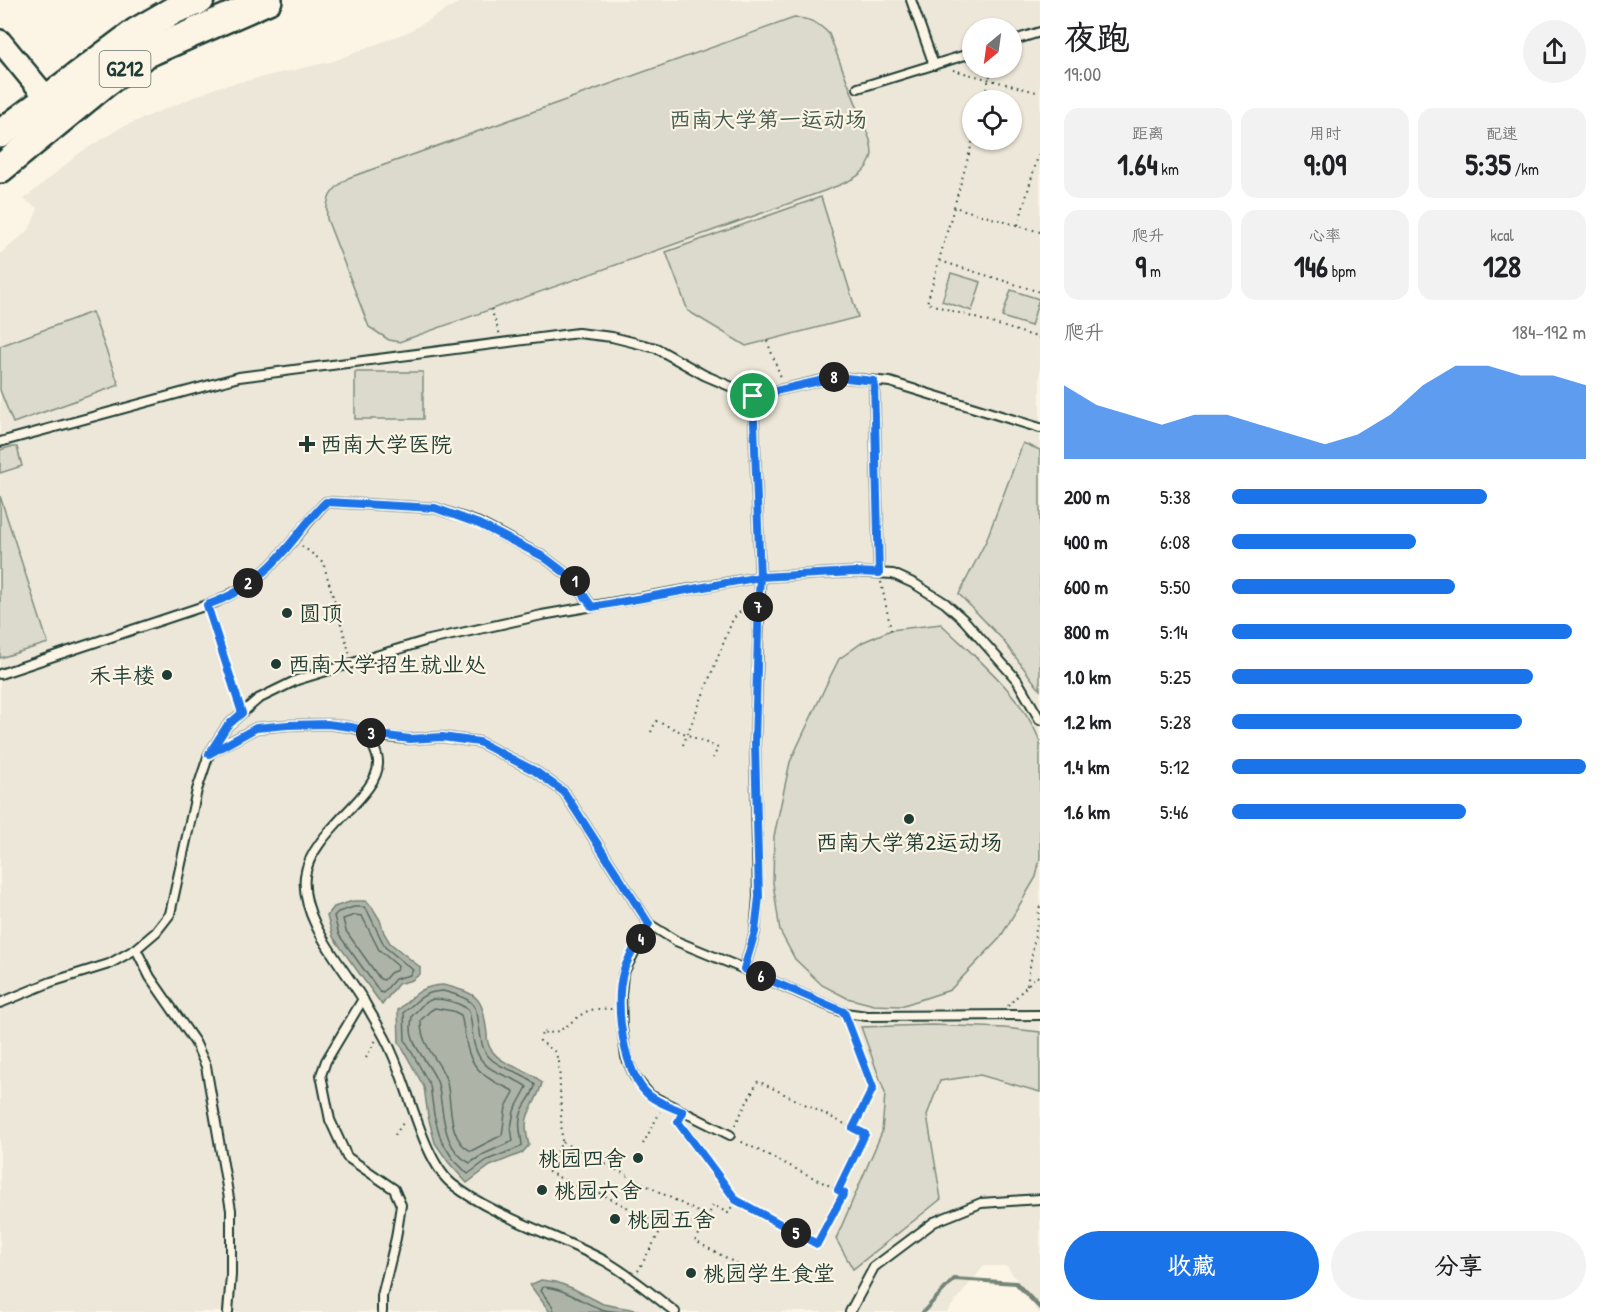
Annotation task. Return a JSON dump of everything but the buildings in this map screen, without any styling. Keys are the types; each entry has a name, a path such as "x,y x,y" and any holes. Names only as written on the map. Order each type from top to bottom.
{"highway":[{"name":"G212","path":"0,169 53,109 136,32 176,9 200,0"},
{"name":"G212","path":"0,134 53,109 146,54 268,0"}],"main road":[{"path":"0,41 53,109"}],"lane":[{"path":"911,0 934,65"},
{"path":"1022,38 1040,32"},
{"path":"858,88 962,56"},
{"path":"0,442 239,376 578,333 612,337 656,348 704,375 753,396 837,377 890,382 1040,428"},
{"path":"874,381 879,573"},
{"path":"744,969 755,932 759,897 755,743 760,577 753,396"},
{"path":"0,674 207,605 240,589 267,570 311,516 326,502 435,508 479,524 544,557 573,579 592,607"},
{"path":"0,1003 51,982 109,964 136,949 156,932 170,914 197,790 209,754 227,726 258,699 297,680 447,635 760,577 855,572 893,574 915,584 945,603 964,620 1017,680 1040,720"},
{"path":"209,754 256,728 288,725 327,724 410,739 442,737 479,742 535,771 564,792 649,924 676,941 844,1012 867,1016 1040,1015"},
{"path":"365,731 379,764 374,780 315,849 305,876 308,911 363,999 392,1052 412,1109 435,1162 449,1182 472,1198 606,1262 675,1312"},
{"path":"649,924 623,974 621,1008 626,1056 634,1077 650,1095 730,1135"},
{"path":"136,949 150,977 195,1042 206,1066 231,1210 231,1275 228,1312"},
{"path":"363,999 326,1061 321,1075 330,1120 347,1157 394,1189 401,1205 396,1238 382,1296 382,1312"},
{"path":"850,1312 874,1267 934,1222 981,1203 1040,1199"}],"path":[{"path":"934,65 1040,93"},
{"path":"986,90 989,79"},
{"path":"1018,225 1040,149"},
{"path":"970,150 927,303 1040,338"},
{"path":"954,207 1040,232"},
{"path":"939,261 1040,292"},
{"path":"491,309 503,342"},
{"path":"767,341 786,390"},
{"path":"293,539 323,562 352,664"},
{"path":"879,573 891,630"},
{"path":"683,745 733,619 759,594"},
{"path":"207,605 242,713"},
{"path":"651,732 656,721 688,734 718,748 713,758"},
{"path":"1027,986 1040,904"},
{"path":"999,1014 1036,976 1040,978"},
{"path":"621,1008 589,1010 564,1029 550,1034 542,1032 540,1041 554,1051 559,1061 562,1142 547,1171 587,1192 590,1188 663,1226"},
{"path":"844,1012 873,1088 853,1128"},
{"path":"366,1058 380,1031"},
{"path":"683,1112 678,1122 736,1200 817,1244 844,1193 838,1190 730,1135 758,1081 865,1134 838,1190"},
{"path":"643,1144 664,1103"},
{"path":"395,1135 412,1109"},
{"path":"562,1142 708,1217"},
{"path":"736,1200 728,1213 713,1205 695,1241 743,1267"},
{"path":"633,1281 663,1226 675,1212 703,1228"}],"shaded area":[{"path":"463,0 1040,0 1040,1312 1007,1266 984,1266 947,1312 0,1312 0,254 29,230 38,209 24,199 81,152 122,127 218,87 334,61 410,31"}],"green space":[{"name":"西南大学第一运动场","path":"794,18 813,22 829,34 870,142 872,154 870,162 860,174 824,191 399,342 389,340 369,327 327,219 330,195 348,178"},
{"path":"821,197 858,317 746,346 688,311 666,252"},
{"path":"951,273 981,282 972,311 942,301"},
{"path":"1011,290 1039,299 1031,326 1002,317"},
{"path":"92,312 119,385 13,423 0,390 0,346"},
{"path":"355,372 423,372 423,419 355,419"},
{"path":"1023,443 1040,450 1040,690 1002,639 959,594 986,541"},
{"path":"17,447 22,466 0,473 0,450"},
{"path":"0,496 48,643 0,658"},
{"name":"西南大学第2运动场","path":"941,624 1010,692 1022,707 1040,741 1040,858 1036,877 1000,938 950,990 901,1006 874,1005 847,998 822,985 795,959 780,931 773,883 774,836 790,762 839,659 863,642 891,630"},
{"path":"933,1025 1040,1032 1040,1092 980,1075 940,1081 927,1115 941,1199 853,1269 836,1239 882,1132 885,1093 861,1027"}],"water":[{"path":"353,901 366,901 380,920 390,943 420,967 420,974 412,980 398,984 382,1005 333,937 327,916 334,907"},
{"path":"443,985 465,991 477,999 481,1005 488,1043 492,1051 503,1061 531,1074 542,1083 527,1118 529,1145 522,1153 490,1166 467,1183 435,1143 424,1087 399,1042 398,1010 413,996 428,987"},
{"path":"541,1280 556,1282 572,1288 603,1304 647,1312 550,1312 530,1285"}],"waterway":[{"path":"923,1312 954,1279 1016,1283 1040,1308"}],"place":[{"name":"西南大学医院","path":"307,444"},
{"name":"圆顶","path":"287,613"},
{"name":"西南大学招生就业处","path":"276,664"},
{"name":"禾丰楼","path":"167,675"},
{"name":"西南大学第2运动场","path":"909,819"},
{"name":"桃园四舍","path":"638,1158"},
{"name":"桃园六舍","path":"542,1190"},
{"name":"桃园五舍","path":"615,1219"},
{"name":"桃园学生食堂","path":"691,1273"}],"route":[{"path":"753,396 760,577 592,607 573,579 544,557 479,524 435,508 326,502 311,516 267,570 240,589 207,605 242,713 227,726 209,754 256,728 327,724 410,739 442,737 479,742 535,771 564,792 649,924 623,974 622,1028 626,1056 634,1077 650,1095 683,1112 678,1122 736,1200 817,1244 844,1193 838,1190 865,1134 853,1128 873,1088 844,1012 744,969 755,932 759,897 755,743 760,577 855,572 879,573 874,381 837,377 753,396"}]}
